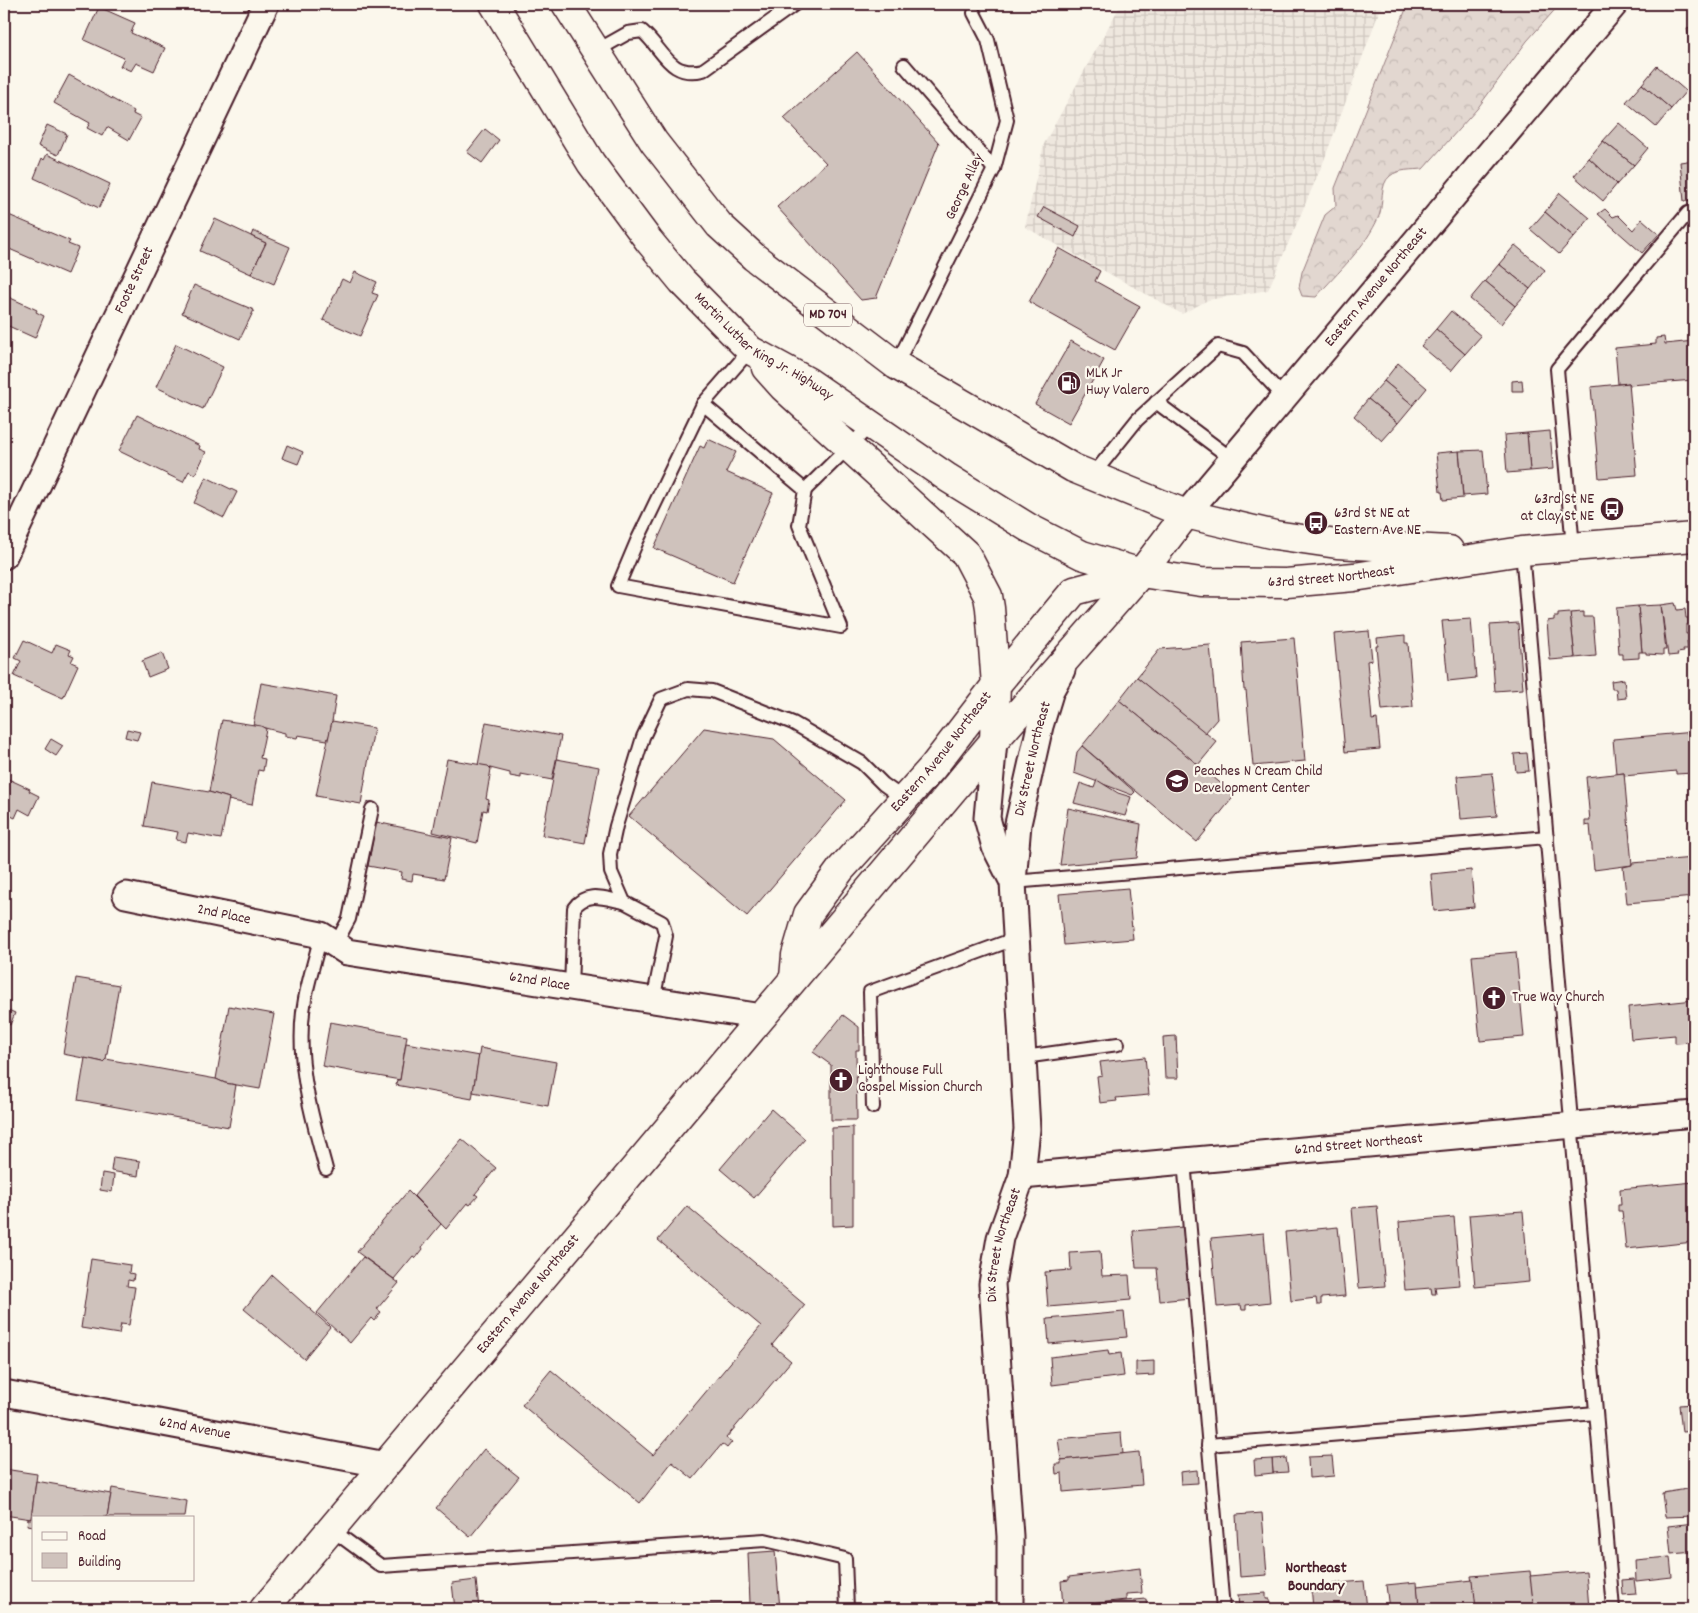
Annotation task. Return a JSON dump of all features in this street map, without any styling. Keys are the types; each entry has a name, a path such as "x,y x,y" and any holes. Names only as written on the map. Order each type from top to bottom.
{"main road":[{"name":"Martin Luther King Jr. Highway","path":"494,4 591,163 649,241 682,281 750,350 807,381 948,478 1029,528 1082,555 1141,572"},
{"name":"MD 704","path":"566,4 654,142 719,225 761,263 896,365 1049,455 1092,476 1186,514"},
{"path":"750,350 783,387 966,554 988,596 996,685 994,742"},
{"name":"63rd Street Northeast","path":"1186,514 1275,535 1337,544 1401,549 1522,551"},
{"name":"Eastern Avenue Northeast","path":"264,1609 994,742 1141,572 1186,514"},
{"name":"63rd Street Northeast","path":"1141,572 1207,582 1286,583 1354,578 1522,551 1694,537"},
{"name":"Eastern Avenue Northeast","path":"794,980 796,954 808,914 840,869 933,767 996,685 1074,590 1141,572"}],"street":[{"name":"Foote Street","path":"4,556 266,4"},
{"name":"Eastern Avenue Northeast","path":"1186,514 1615,4"},
{"name":"Dix Street Northeast","path":"1010,1609 1010,1536 992,1284 1000,1238 1022,1176 1028,1120 1013,882 1018,824 1040,726 1050,690 1078,645"},
{"name":"Dix Street Northeast","path":"994,742 987,818 995,847 1013,882"},
{"name":"2nd Place","path":"126,895 328,940"},
{"name":"62nd Place","path":"328,940 347,952 762,1018"},
{"name":"62nd Street Northeast","path":"1022,1176 1694,1114"},
{"name":"62nd Avenue","path":"4,1393 386,1465"}],"lane":[{"path":"596,51 628,33 642,31 673,66 681,71 690,73 702,70 795,4"},
{"name":"George Alley","path":"896,365 994,168 1007,120 988,40 974,13"},
{"path":"904,65 994,168"},
{"path":"1572,547 1557,369 1688,213 1694,212"},
{"path":"1092,476 1137,420 1218,346 1243,353 1284,397"},
{"path":"750,350 703,404 637,541 618,586 841,626 798,525 805,490 871,425"},
{"path":"1156,402 1232,460"},
{"path":"703,404 805,490"},
{"path":"1522,551 1613,1609"},
{"path":"624,902 611,872 610,854 616,826 643,737 662,699 688,689 712,691 793,723 862,763 883,784 904,799"},
{"path":"326,1170 310,1112 302,1064 305,1000 328,940 349,919 372,809"},
{"path":"1013,882 1547,836"},
{"path":"571,988 574,908 580,899 588,896 624,902 662,922 666,936 653,1001"},
{"path":"873,1107 870,992 1017,938"},
{"path":"1024,1056 1118,1044"},
{"path":"1184,1161 1223,1609"},
{"path":"1208,1445 1596,1413"},
{"path":"331,1529 381,1566 765,1540 845,1559 847,1609"}],"shaded area":[{"path":"1121,4 1382,4 1323,163 1268,290 1208,300 1182,314 1025,227 1044,144"}],"green space":[{"path":"1408,4 1560,4 1527,41 1477,109 1423,169 1406,170 1390,176 1384,184 1379,216 1367,238 1351,259 1316,297 1302,296 1299,288 1302,272 1325,215 1336,206 1335,188"}],"building":[{"path":"99,7 135,23 131,33 165,48 154,71 136,63 131,71 120,66 124,58 84,40"},
{"path":"1694,27 1694,65 1693,65 1687,28"},
{"path":"857,52 939,143 876,298 861,300 777,207 826,163 784,118"},
{"path":"1657,66 1686,91 1671,109 1642,84"},
{"path":"69,75 134,111 133,114 141,118 129,140 107,127 102,136 87,128 90,123 54,103"},
{"path":"1642,84 1671,109 1656,127 1626,102"},
{"path":"1619,123 1648,148 1634,165 1603,141"},
{"path":"47,125 67,134 58,155 38,146"},
{"path":"485,129 499,140 482,163 467,152"},
{"path":"1603,141 1634,165 1617,184 1589,158"},
{"path":"47,154 110,184 99,208 34,178 42,158 44,160"},
{"path":"1589,158 1617,184 1603,201 1574,176"},
{"path":"1694,160 1694,200 1684,201 1680,162"},
{"path":"1560,193 1590,218 1574,237 1545,212"},
{"path":"1044,207 1080,226 1075,237 1038,217"},
{"path":"1605,209 1613,217 1618,215 1633,230 1642,219 1659,234 1642,253 1598,214"},
{"path":"1545,212 1574,237 1559,254 1530,229"},
{"path":"4,213 70,241 68,244 78,248 67,274 7,248 4,252"},
{"path":"215,219 266,243 251,274 200,251"},
{"path":"253,231 290,247 274,284 251,274 266,243 251,236"},
{"path":"1515,245 1545,270 1530,289 1499,264"},
{"path":"1059,248 1100,271 1095,281 1140,306 1115,350 1029,302"},
{"path":"1499,264 1530,289 1515,306 1485,281"},
{"path":"355,272 377,282 372,293 378,295 360,336 323,320 342,279 350,283"},
{"path":"1485,281 1515,306 1501,324 1470,299"},
{"path":"194,285 254,310 240,339 182,313"},
{"path":"4,295 37,310 36,312 44,316 35,338 4,324"},
{"path":"1451,311 1481,336 1465,354 1436,329"},
{"path":"1436,329 1465,354 1451,371 1421,346"},
{"path":"1664,337 1665,344 1694,341 1694,380 1630,385 1629,383 1618,384 1615,348 1656,344 1656,338"},
{"path":"1071,341 1104,360 1069,423 1035,404"},
{"path":"176,344 223,367 203,409 156,387"},
{"path":"1398,363 1427,388 1413,405 1384,381"},
{"path":"1522,380 1523,391 1512,391 1512,381"},
{"path":"1384,381 1413,405 1398,423 1368,399"},
{"path":"1629,383 1637,475 1599,478 1591,387"},
{"path":"1368,399 1398,423 1382,441 1354,416"},
{"path":"137,415 200,446 199,449 206,452 195,475 189,471 183,482 119,451"},
{"path":"1550,431 1553,469 1530,471 1527,433"},
{"path":"1527,433 1530,471 1507,473 1504,435"},
{"path":"708,439 736,452 726,472 773,493 733,582 654,548 700,446 704,448"},
{"path":"287,445 303,452 298,464 282,458"},
{"path":"1483,450 1487,494 1463,496 1459,451"},
{"path":"1459,451 1463,498 1443,500 1442,492 1440,492 1436,453"},
{"path":"206,477 237,492 224,518 194,503"},
{"path":"1675,603 1677,610 1685,609 1686,618 1689,618 1689,625 1686,625 1686,634 1690,633 1691,642 1687,642 1688,649 1683,649 1684,652 1668,656 1661,605"},
{"path":"1661,605 1666,650 1663,650 1663,655 1646,654 1646,652 1642,652 1638,606"},
{"path":"1638,606 1642,652 1639,652 1639,658 1623,659 1623,654 1619,654 1616,608"},
{"path":"1583,612 1583,617 1593,617 1596,656 1575,658 1570,613"},
{"path":"1570,613 1575,658 1550,660 1547,621 1554,620 1554,617 1558,617 1558,614"},
{"path":"1471,619 1476,678 1448,681 1442,621"},
{"path":"1518,623 1523,689 1495,691 1490,625"},
{"path":"1369,631 1372,660 1367,661 1372,720 1377,719 1380,749 1345,752 1334,634"},
{"path":"1405,635 1405,643 1408,643 1413,707 1382,710 1376,646 1378,646 1377,638"},
{"path":"1294,638 1305,761 1253,766 1246,690 1244,690 1241,642"},
{"path":"24,640 52,653 56,644 71,650 69,654 74,656 71,662 78,665 63,698 14,676 21,661 15,658"},
{"path":"1210,645 1217,719 1205,733 1137,677 1160,649"},
{"path":"162,653 168,669 148,677 142,661"},
{"path":"1137,677 1217,742 1198,765 1119,700"},
{"path":"1624,679 1626,698 1617,699 1616,689 1612,689 1611,681"},
{"path":"261,683 336,696 330,734 327,740 298,735 297,738 285,736 285,733 253,725"},
{"path":"1119,700 1235,795 1197,842 1082,746"},
{"path":"222,720 261,726 266,729 260,758 265,759 263,771 258,770 252,805 228,800 229,798 209,792"},
{"path":"332,721 374,728 361,804 316,796"},
{"path":"486,722 561,736 552,780 521,774 521,778 510,776 510,773 478,765"},
{"path":"704,728 774,739 846,800 747,916 629,816"},
{"path":"127,729 140,732 137,740 125,737"},
{"path":"1694,732 1693,773 1676,774 1676,771 1624,776 1624,773 1616,774 1613,739"},
{"path":"51,739 63,746 56,756 45,749"},
{"path":"1082,746 1135,792 1132,795 1074,773 1077,752"},
{"path":"1527,753 1529,771 1516,772 1514,754"},
{"path":"447,759 488,766 491,769 486,799 489,800 487,811 483,810 477,843 433,832"},
{"path":"557,759 599,767 585,843 542,835"},
{"path":"1492,773 1497,816 1461,819 1457,776"},
{"path":"1624,773 1632,865 1594,870 1590,825 1585,826 1585,821 1590,821 1586,777"},
{"path":"4,777 30,789 29,791 39,796 30,815 19,809 15,818 5,813 4,816"},
{"path":"1097,780 1118,793 1131,797 1125,816 1074,803 1080,783 1094,788"},
{"path":"152,782 209,792 229,798 221,839 188,833 186,842 176,840 178,832 144,826"},
{"path":"1068,808 1141,824 1137,858 1060,865"},
{"path":"376,822 452,838 444,879 413,874 412,881 401,879 402,872 368,866"},
{"path":"1694,858 1694,897 1627,903 1623,867 1632,865 1632,863"},
{"path":"1471,870 1474,907 1434,911 1431,874"},
{"path":"1128,888 1133,939 1064,945 1059,894"},
{"path":"1516,952 1524,1037 1480,1041 1472,956"},
{"path":"76,978 119,985 106,1059 103,1062 63,1054"},
{"path":"1694,1000 1694,1042 1675,1043 1675,1035 1631,1039 1628,1007"},
{"path":"229,1006 274,1014 260,1089 225,1083 216,1079"},
{"path":"4,1008 15,1013 10,1025 4,1022"},
{"path":"843,1015 859,1027 859,1050 856,1050 857,1120 831,1120 831,1065 813,1052"},
{"path":"330,1022 407,1036 400,1080 322,1066"},
{"path":"1176,1036 1178,1078 1165,1078 1163,1037"},
{"path":"406,1043 479,1056 472,1099 396,1085 397,1080 400,1080"},
{"path":"480,1048 556,1062 548,1106 473,1092"},
{"path":"1145,1057 1149,1095 1116,1098 1117,1101 1100,1103 1097,1076 1102,1075 1100,1062"},
{"path":"85,1058 103,1062 106,1059 216,1079 236,1085 229,1127 78,1100"},
{"path":"771,1109 805,1139 754,1198 720,1169"},
{"path":"853,1127 853,1225 833,1226 832,1128"},
{"path":"462,1139 496,1168 475,1194 478,1196 470,1205 467,1203 446,1229 414,1196"},
{"path":"113,1157 140,1161 138,1176 111,1171"},
{"path":"102,1173 114,1175 112,1192 100,1190"},
{"path":"1694,1182 1694,1242 1626,1249 1622,1211 1618,1211 1618,1205 1621,1205 1620,1189"},
{"path":"408,1191 441,1224 422,1247 423,1249 416,1258 413,1256 394,1279 357,1252"},
{"path":"687,1206 805,1305 772,1345 791,1361 726,1438 732,1442 727,1448 722,1444 693,1479 672,1462 640,1503 522,1405 551,1370 653,1455 761,1326 658,1240"},
{"path":"1377,1206 1385,1286 1359,1288 1352,1208"},
{"path":"1523,1211 1529,1282 1475,1287 1469,1215"},
{"path":"1454,1217 1460,1285 1435,1287 1436,1294 1432,1294 1431,1288 1405,1290 1399,1222"},
{"path":"1184,1227 1190,1298 1160,1301 1157,1268 1136,1268 1133,1231"},
{"path":"1338,1227 1345,1296 1321,1298 1321,1305 1317,1305 1316,1298 1291,1301 1285,1232"},
{"path":"1264,1233 1270,1302 1246,1305 1246,1310 1242,1310 1241,1305 1217,1307 1211,1238"},
{"path":"1100,1251 1102,1276 1129,1275 1131,1300 1048,1307 1045,1272 1071,1270 1070,1253"},
{"path":"363,1257 399,1283 377,1309 381,1312 374,1321 371,1318 350,1343 317,1313"},
{"path":"91,1259 130,1265 129,1273 134,1274 133,1281 128,1280 127,1286 135,1287 129,1325 121,1324 119,1334 81,1328"},
{"path":"272,1275 330,1327 304,1359 244,1309"},
{"path":"1124,1312 1127,1337 1049,1344 1047,1319"},
{"path":"1108,1350 1109,1355 1121,1353 1124,1376 1052,1385 1050,1357"},
{"path":"1154,1361 1154,1375 1136,1376 1136,1362"},
{"path":"1694,1404 1694,1431 1682,1432 1679,1405"},
{"path":"1121,1433 1123,1454 1061,1460 1058,1439"},
{"path":"484,1449 519,1477 470,1537 436,1508"},
{"path":"1139,1452 1142,1485 1063,1492 1062,1473 1056,1474 1055,1464 1061,1464 1061,1460"},
{"path":"1332,1456 1334,1476 1309,1478 1308,1457"},
{"path":"1286,1458 1288,1472 1273,1473 1272,1459"},
{"path":"1272,1459 1273,1473 1255,1475 1254,1460"},
{"path":"4,1469 37,1474 31,1519 4,1515"},
{"path":"1197,1470 1198,1483 1181,1484 1180,1472"},
{"path":"36,1481 111,1494 107,1516 32,1516 32,1526 27,1525 28,1519 31,1519"},
{"path":"112,1488 187,1501 185,1516 107,1516"},
{"path":"1694,1488 1694,1516 1665,1517 1662,1493"},
{"path":"1262,1513 1267,1575 1240,1577 1236,1515"},
{"path":"1694,1523 1694,1552 1671,1554 1668,1526"},
{"path":"775,1551 780,1609 693,1609 693,1605 750,1603 748,1553"},
{"path":"1670,1557 1672,1577 1636,1581 1635,1560"},
{"path":"1140,1568 1142,1593 1126,1594 1126,1600 1063,1607 1061,1581 1069,1580 1069,1577"},
{"path":"1530,1571 1534,1609 1476,1609 1471,1576"},
{"path":"1586,1571 1589,1609 1534,1609 1530,1576"},
{"path":"1634,1579 1636,1594 1623,1595 1622,1580"},
{"path":"476,1580 479,1609 455,1609 452,1583"},
{"path":"1473,1580 1476,1609 1419,1609 1417,1586"},
{"path":"1364,1581 1367,1609 1313,1609 1311,1585"},
{"path":"1417,1582 1419,1609 1389,1609 1386,1585"},
{"path":"1266,1593 1266,1599 1270,1599 1267,1609 1239,1609 1238,1595"},
{"path":"1146,1599 1147,1609 1061,1609 1061,1607"}],"place":[{"name":"MLK Jr Hwy Valero","path":"1069,383"},
{"name":"63rd St NE at Clay St NE","path":"1612,509"},
{"name":"63rd St NE at Eastern Ave NE","path":"1316,523"},
{"name":"Peaches N Cream Child Development Center","path":"1177,781"},
{"name":"True Way Church","path":"1494,998"},
{"name":"Lighthouse Full Gospel Mission Church","path":"841,1080"}],"district":[{"name":"Northeast Boundary","path":"1316,1577"}]}
